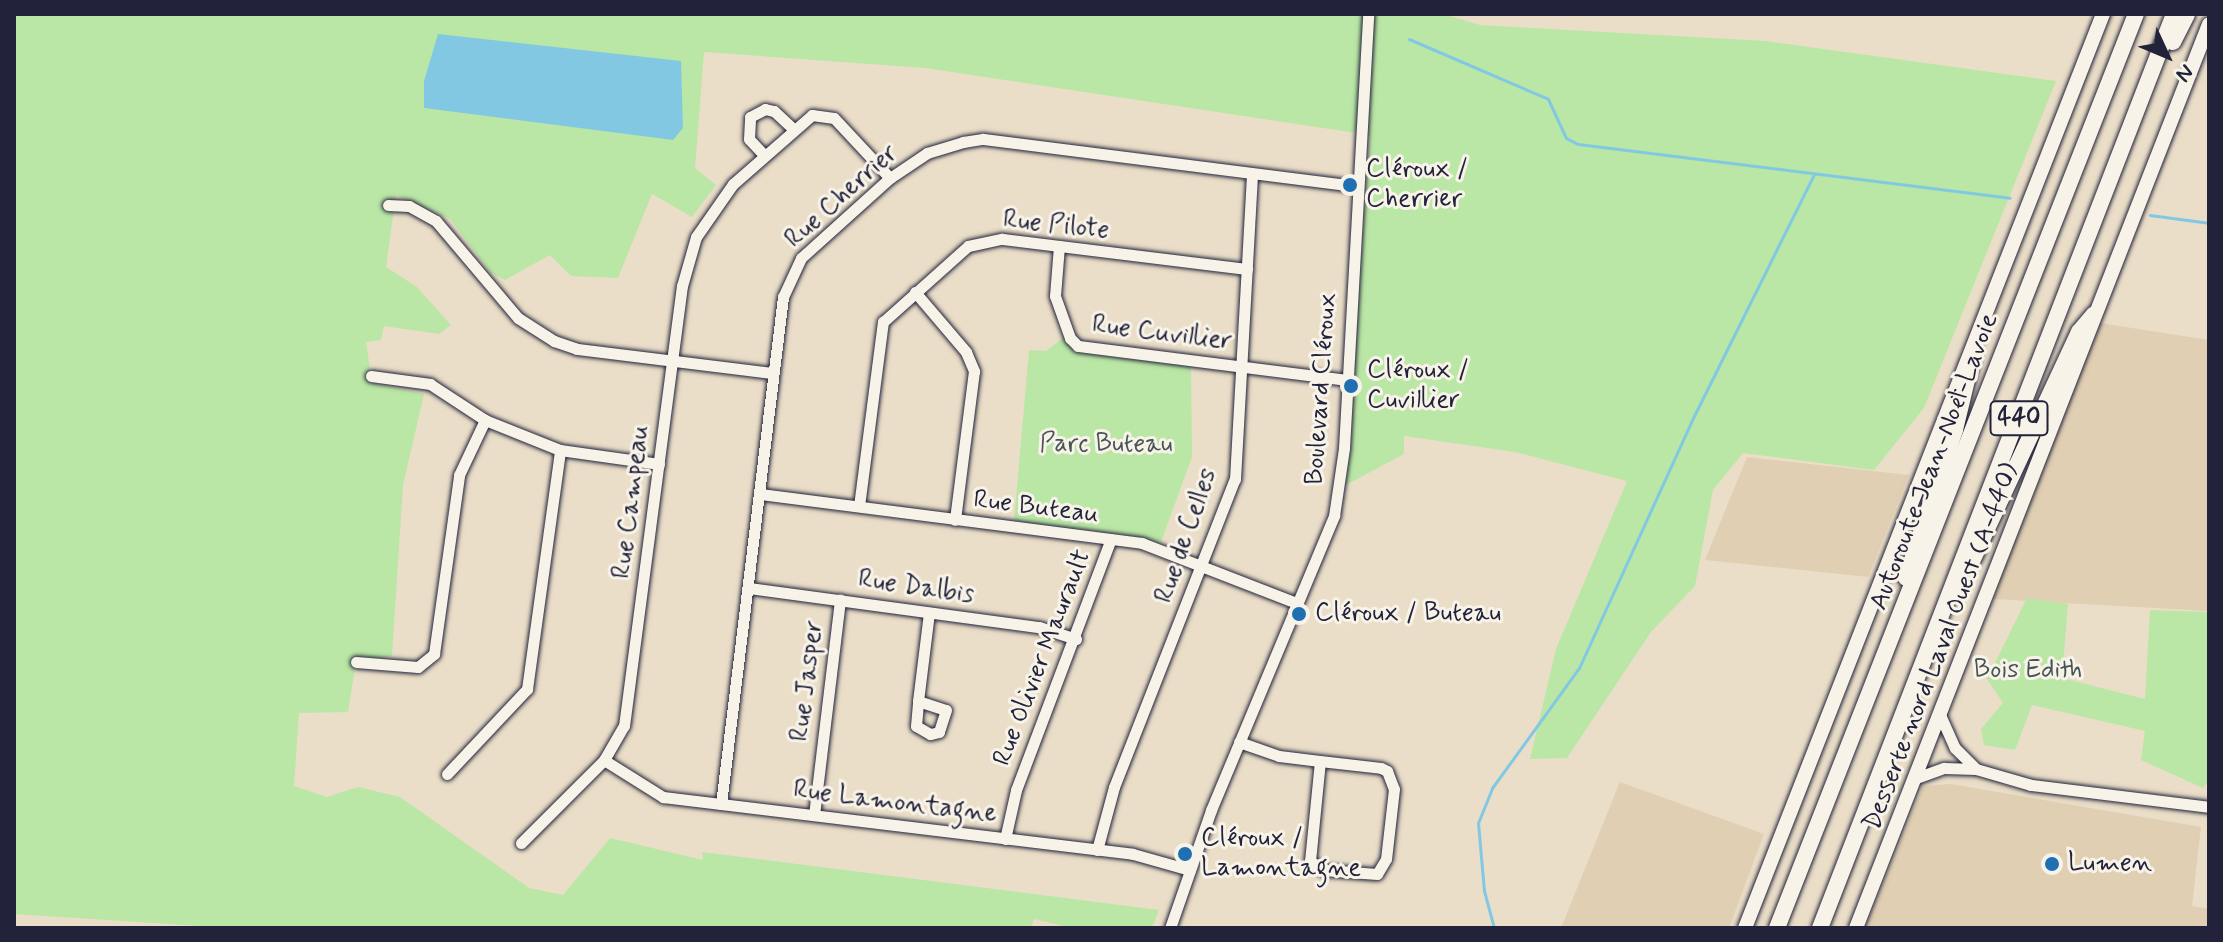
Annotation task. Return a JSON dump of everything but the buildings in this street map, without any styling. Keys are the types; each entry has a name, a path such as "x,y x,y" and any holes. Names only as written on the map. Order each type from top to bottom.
{"highway":[{"path":"2113,71 2129,14"},
{"name":"Autoroute Jean-Noël-Lavoie","path":"1777,928 1960,472 2136,14"},
{"name":"440","path":"1820,928 2174,14"},
{"path":"2136,115 2187,14"},
{"path":"1934,635 2014,479 2079,332 2094,314"},
{"path":"1864,705 1955,430 1973,355"}],"main road":[{"path":"1745,928 1941,425 1973,355 2103,14"},
{"name":"Desserte nord Laval Ouest (A-440)","path":"1856,928 1941,717 2094,314 2209,24"}],"street":[{"name":"Boulevard Cléroux","path":"1170,928 1239,742 1334,516 1346,380 1368,14"},
{"path":"764,155 747,131 756,111 774,111 793,129"},
{"name":"Rue Campeau","path":"521,843 604,760 624,726 682,286 696,237 726,193 764,155 812,115 834,118 890,178"},
{"name":"Rue Cherrier","path":"721,804 773,373 790,276 801,258 890,178 927,153 983,139 1357,186"},
{"name":"Rue de Celles","path":"1097,850 1114,787 1235,479 1252,174"},
{"path":"388,205 409,206 447,230 502,303 534,331 577,349 773,373"},
{"name":"Rue Pilote","path":"859,506 881,330 915,292 968,246 1002,239 1247,269"},
{"name":"Rue Cuvillier","path":"1059,246 1055,296 1073,343 1346,380"},
{"path":"915,292 966,352 974,371 955,520"},
{"path":"371,376 430,384 485,420 560,450 659,464"},
{"path":"356,662 408,668 434,654 459,475 485,420"},
{"path":"447,774 527,689 560,450"},
{"name":"Rue Buteau","path":"760,494 1156,546 1297,603"},
{"name":"Rue Olivier Maurault","path":"1005,839 1016,790 1076,639 1111,539"},
{"name":"Rue Dalbis","path":"749,588 1039,627 1076,639"},
{"name":"Rue Jasper","path":"814,815 840,600"},
{"path":"918,701 929,613"},
{"path":"1941,717 1955,748 1976,769"},
{"path":"1239,742 1269,754 1381,768 1394,781 1386,859 1377,874 1323,870 1310,861 1320,761"},
{"name":"Rue Lamontagne","path":"604,760 663,797 1097,850 1158,859 1190,870"},
{"path":"1916,778 1944,768 1976,769 2031,785 2209,807"}],"shaded area":[{"path":"2100,323 2209,340 2209,611 1993,599"},
{"path":"1747,457 1909,475 1868,577 1705,560"},
{"path":"1620,782 1764,834 1729,928 1561,928"},
{"path":"1951,784 2201,827 2192,906 2209,909 2209,928 1865,928 1923,786"}],"green space":[{"path":"14,14 1443,14 1480,25 1766,41 2056,81 1924,408 1874,470 1743,453 1713,490 1695,586 1651,632 1567,758 1530,759 1556,649 1627,481 1515,452 1404,436 1404,454 1344,486 1370,135 925,68 704,52 695,168 716,185 692,217 652,194 618,278 571,276 550,255 505,280 490,272 450,219 396,195 386,267 417,287 451,325 439,334 384,326 381,340 366,342 372,383 424,394 403,485 392,656 356,662 348,712 299,713 294,786 327,797 358,787 400,797 529,888 563,895 610,838 703,860 702,852 1159,910 1152,928 1071,928 1034,919 1031,928 231,928 14,914"},
{"name":"Parc Buteau","path":"1063,338 1081,353 1191,366 1192,457 1161,542 1014,521 1029,350 1046,351"},
{"name":"Bois Edith","path":"2027,598 2068,604 2062,678 2145,699 2150,610 2209,612 2209,780 2203,788 2141,760 2145,731 2032,705 2015,750 1984,745 1981,729 2003,703 1987,679"}],"water":[{"path":"438,34 681,61 683,128 673,140 424,108 424,81"}],"waterway":[{"path":"1409,39 1548,99 1566,138 1578,144 2010,198"},
{"path":"1494,928 1484,891 1478,823 1492,788 1579,668 1691,422 1814,174"},
{"path":"2150,215 2209,223"}],"place":[{"name":"Cléroux / Cherrier","path":"1350,185"},
{"name":"Cléroux / Cuvillier","path":"1351,386"},
{"name":"Cléroux / Buteau","path":"1299,614"},
{"name":"Cléroux / Lamontagne","path":"1185,854"},
{"name":"Lumen","path":"2052,864"}]}
